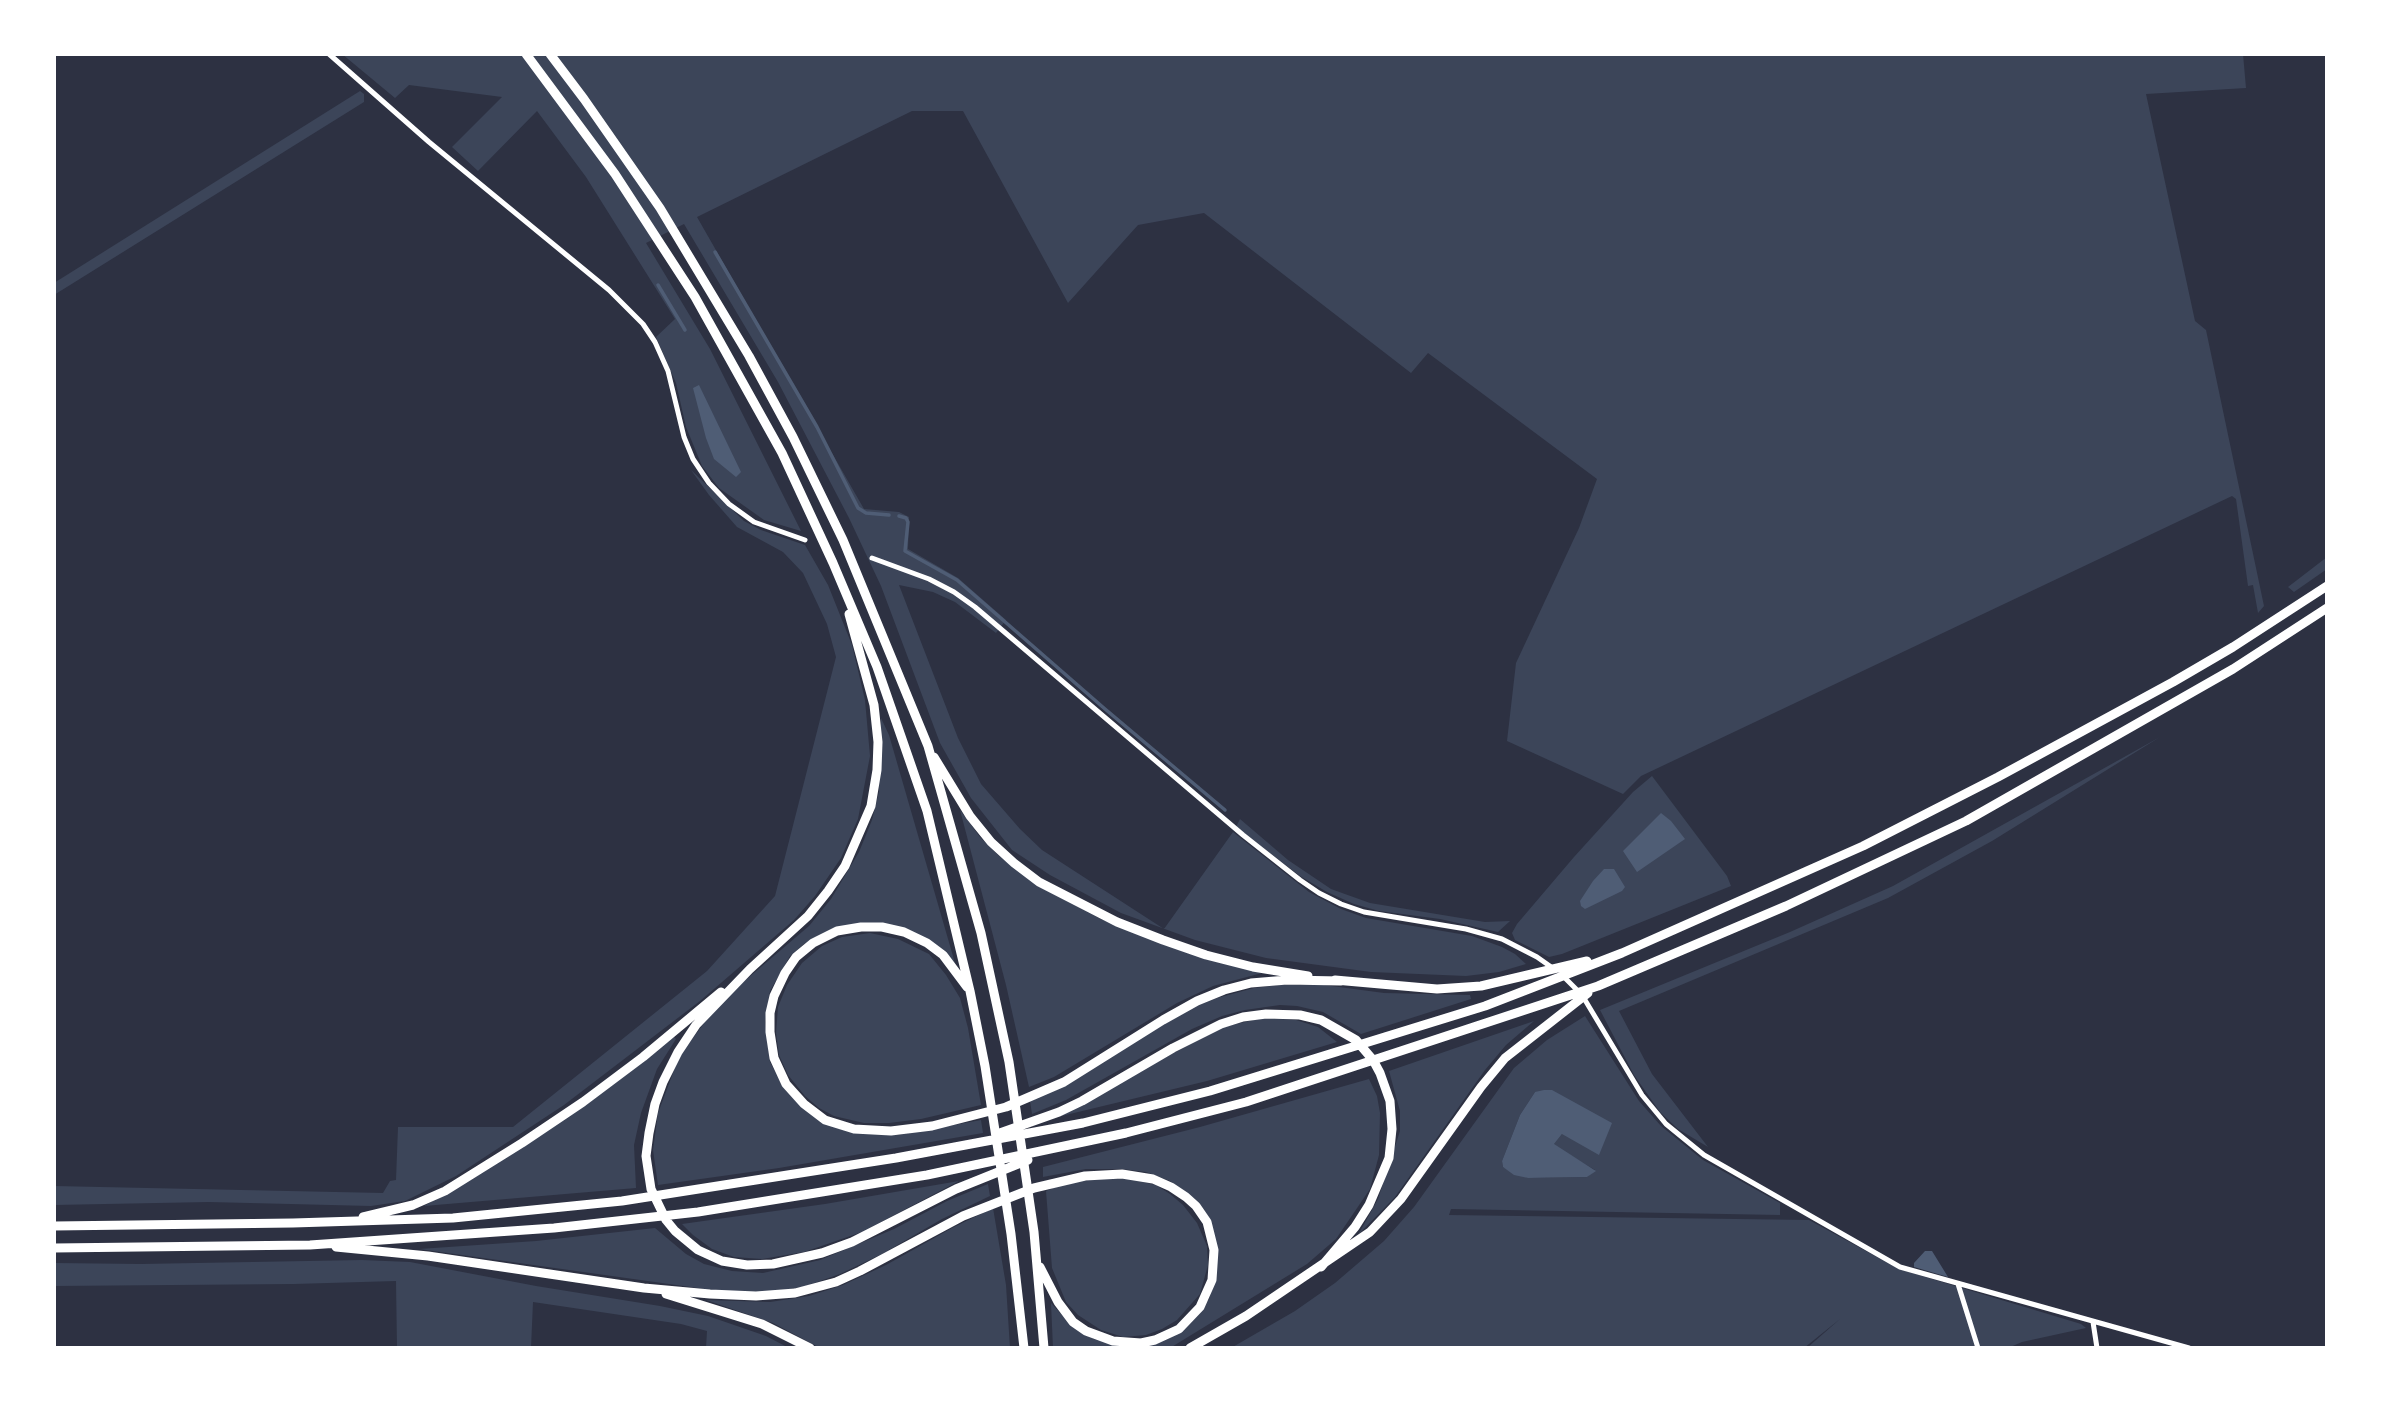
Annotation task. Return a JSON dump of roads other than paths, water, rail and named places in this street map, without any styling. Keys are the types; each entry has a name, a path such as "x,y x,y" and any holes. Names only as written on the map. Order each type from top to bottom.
{"highway":[{"path":"526,54 615,174 695,298 782,453 834,563 877,667 923,799 970,991 985,1066 1011,1234 1024,1348"},
{"path":"550,54 660,208 749,356 843,540 928,746 981,933 1009,1062 1034,1233 1044,1348"},
{"path":"344,1222 413,1205 445,1191 583,1102 643,1057 750,969 808,916 828,891 845,866 871,806 878,742 867,673 834,563"},
{"path":"54,1226 453,1218 622,1201 882,1161 1083,1123 1224,1087 1485,1006 1622,953 1863,846 1998,778 2185,675 2327,586"},
{"path":"54,1248 310,1245 554,1228 698,1212 928,1175 1059,1148 1246,1102 1598,986 1737,928 1966,821 2233,669 2327,608"},
{"path":"928,746 970,816 1007,856 1039,882 1117,922 1206,955 1254,967 1341,981 1437,989 1481,986 1622,953"},
{"path":"970,991 943,955 915,937 882,926 837,931 813,943 796,957 785,973 774,996 771,1013 770,1032 774,1058 786,1084 804,1104 825,1120 866,1130 891,1131 932,1126 1006,1107 1064,1082 1163,1020 1224,990 1263,982 1341,981"},
{"path":"750,969 696,1025 678,1052 659,1093 649,1133 646,1156 651,1189 666,1220 698,1250 723,1261 747,1265 795,1260 822,1253 852,1242 956,1189 1059,1148"},
{"path":"1190,1348 1245,1316 1370,1232 1401,1199 1480,1087 1505,1058 1598,986"},
{"path":"975,1143 1083,1101 1172,1048 1222,1024 1243,1017 1266,1014 1300,1015 1321,1020 1356,1040 1373,1060 1390,1101 1392,1129 1389,1158 1369,1205 1355,1227 1321,1267"},
{"path":"310,1245 428,1256 644,1288 756,1296 794,1293 836,1282 985,1206 1034,1188 1064,1179 1122,1174 1153,1179 1186,1196 1207,1222 1214,1250 1212,1280 1200,1307 1180,1329 1141,1343 1113,1341 1086,1331 1073,1322 1058,1302 1037,1262"},
{"path":"644,1288 762,1324 810,1348"}],"street":[{"path":"329,54 429,142 609,290 643,324 655,342 668,371 684,437 693,459 709,483 729,504 754,522 805,540"},
{"path":"873,558 929,579 975,607 1243,835 1319,893 1364,912 1466,929 1502,939 1561,974 1582,995 1642,1096 1666,1124 1704,1155 1900,1266 2189,1348"},
{"path":"1958,1284 1978,1348"},
{"path":"2093,1322 2097,1348"},
{"path":"2151,1348 2152,1337"}],"waterway":[{"path":"715,252 817,427 858,508 866,513 889,515"},
{"path":"658,285 685,330"},
{"path":"899,516 906,518 908,522 905,551 957,580 1225,810"}]}
